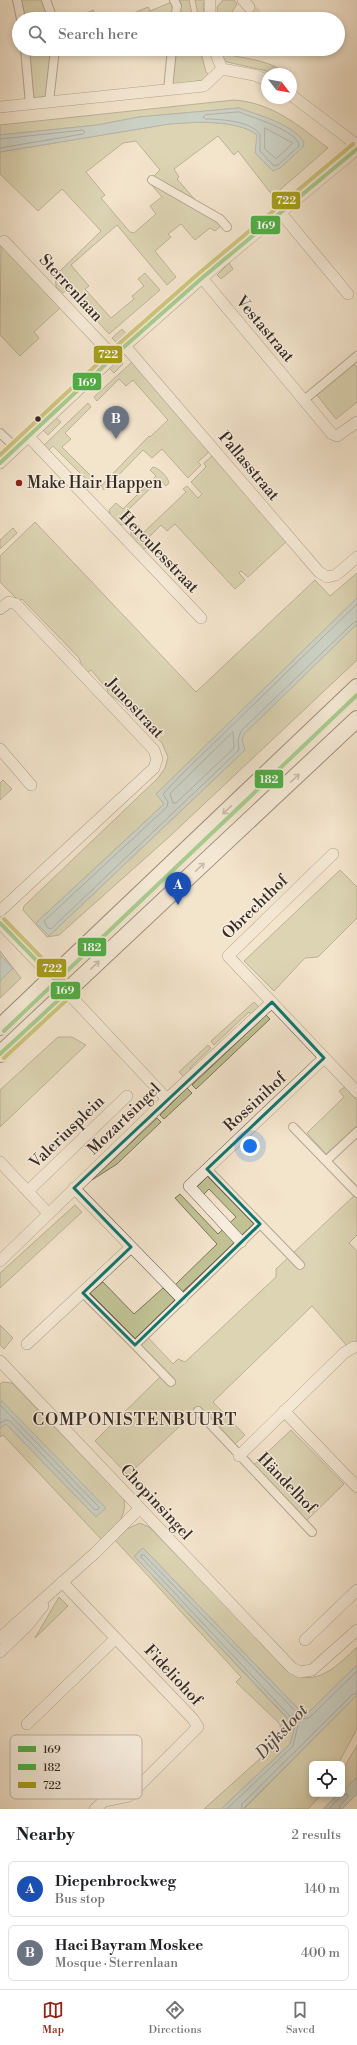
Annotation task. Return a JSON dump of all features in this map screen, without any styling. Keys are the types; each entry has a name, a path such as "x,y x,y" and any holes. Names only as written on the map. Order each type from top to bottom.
{"main road":[{"path":"0,1027 357,687"},
{"path":"0,1054 357,719"},
{"path":"52,978 67,992"}],"street":[{"path":"17,0 20,12"},
{"path":"46,0 50,12"},
{"path":"174,0 177,6 176,12"},
{"path":"210,0 210,12"},
{"path":"26,56 30,104"},
{"path":"49,102 54,56"},
{"path":"168,90 171,56"},
{"path":"216,56 222,69"},
{"path":"0,107 204,86 222,69"},
{"path":"222,69 261,78"},
{"path":"297,100 357,145"},
{"path":"0,463 113,356 202,278 357,149"},
{"path":"152,180 220,219 226,227"},
{"path":"280,212 348,294"},
{"name":"Sterrenlaan","path":"4,241 113,356"},
{"name":"Vestastraat","path":"202,278 332,434 337,436 357,422"},
{"name":"Pallasstraat","path":"125,346 318,572 328,577 336,575 357,557"},
{"path":"304,400 357,356"},
{"path":"0,433 16,448"},
{"name":"Herculesstraat","path":"28,436 142,558 201,618"},
{"name":"Junostraat","path":"0,609 9,602 16,604 154,750 157,759 154,768 0,911"},
{"path":"0,749 4,756 31,785"},
{"name":"Obrechthof","path":"272,1002 228,956 333,854"},
{"path":"0,923 52,978"},
{"path":"67,992 168,1099"},
{"path":"272,1002 357,1092"},
{"name":"Mozartsingel","path":"0,1261 74,1188 272,1002"},
{"name":"Rossinihof","path":"241,1242 189,1186 324,1058"},
{"name":"Valeriusplein","path":"28,1191 127,1096"},
{"path":"293,1127 357,1193"},
{"path":"326,1161 357,1132"},
{"name":"Valeriusplein","path":"0,1162 48,1213"},
{"path":"207,1168 300,1265"},
{"path":"74,1188 182,1299"},
{"path":"135,1345 260,1224"},
{"path":"27,1344 131,1247"},
{"path":"83,1293 171,1382"},
{"name":"Händelhof","path":"239,1456 344,1353 355,1346"},
{"name":"Chopinsingel","path":"2,1366 140,1508 284,1660 300,1672 312,1670 357,1630"},
{"name":"Händelhof","path":"198,1411 312,1532"},
{"path":"284,1411 357,1488"},
{"path":"3,1638 27,1626 62,1582 140,1508"},
{"name":"Fideliohof","path":"62,1582 198,1727 142,1783"},
{"path":"305,1640 357,1590"},
{"path":"27,1724 115,1639"},
{"name":"Fideliohof","path":"95,1809 104,1801 114,1799"}],"highlighted area":[{"path":"272,1002 324,1058 207,1169 260,1224 135,1345 83,1293 131,1247 74,1188"}],"green space":[{"path":"19,0 43,0 48,12 22,12"},
{"path":"177,0 189,0 192,12 177,12"},
{"path":"195,0 205,0 203,5 204,12 198,12"},
{"path":"223,0 234,0 237,4 232,12 217,12 217,7"},
{"path":"172,2 175,7 174,12 136,12 148,7 150,11"},
{"path":"28,56 51,56 47,96 32,98"},
{"path":"173,56 202,56 206,72 209,75 204,80 171,85"},
{"path":"222,56 234,56 255,60 277,68 261,68 261,70 227,62"},
{"path":"234,100 248,102 273,110 295,123 328,148 273,196 238,151 234,155 218,136 174,169 179,177 177,179 197,202 153,177 160,170 136,141 123,143 86,172 105,195 101,198 130,232 134,233 156,214 150,206 162,197 149,182 217,220 222,225 215,231 210,228 195,240 181,224 168,234 171,237 155,251 176,277 167,285 117,225 71,265 89,286 85,289 111,318 134,299 132,296 144,286 138,279 145,273 160,290 109,334 68,289 63,293 56,287 55,270 57,268 60,271 101,231 62,189 38,211 0,174 0,152 179,123 202,122 227,124 238,126 257,135 272,120 239,108 139,117 97,125 0,135 0,125"},
{"path":"1,243 60,308 34,332 39,338 20,356 0,335"},
{"path":"229,263 233,269 221,279 217,275"},
{"path":"122,329 127,335 117,343 112,338"},
{"path":"118,358 123,364 114,373 109,368"},
{"path":"133,361 210,451 198,462 201,465 188,478 162,449 152,458 143,450 104,490 101,486 149,436 150,437 168,420 133,380 126,386 119,379 97,401 94,397"},
{"path":"353,363 357,368 357,402 336,419 316,394"},
{"path":"88,403 91,407 65,433 71,439 62,447 101,486 97,490 53,446 48,451 43,446"},
{"path":"55,417 61,422 48,435 42,429"},
{"path":"212,456 287,541 248,577 241,571 239,573 245,580 235,589 175,524 167,531 161,525 149,537 153,541 147,548 142,549 131,538 131,532 138,525 144,532 186,492 183,489 187,486 198,498 202,494 191,482 206,467 204,463"},
{"path":"153,467 163,473 169,483 166,486 160,479 126,512 131,517 123,525 116,522 112,518 109,510 116,503 123,509 156,476 150,470"},
{"path":"35,522 196,692 315,580 330,596 357,573 357,598 157,794 164,804 36,923 49,936 244,751 242,740 244,734 357,624 357,660 169,837 59,935 47,937 23,910 24,906 158,778 165,768 168,757 162,743 118,700 106,693 108,690 91,670 88,672 83,668 79,658 22,599 19,601 0,582 0,556"},
{"path":"13,528 17,533 0,549 0,540"},
{"path":"3,780 12,789 0,800 0,783"},
{"path":"340,870 357,887 357,918 318,957 305,958 274,991 244,961"},
{"path":"0,951 21,978 0,998 0,981 12,968 0,956"},
{"path":"254,1002 259,1007 252,1015 249,1012 214,1045 211,1041"},
{"path":"266,1015 270,1019 196,1089 192,1085"},
{"path":"58,1037 72,1037 86,1045 0,1127 0,1090"},
{"path":"208,1045 211,1048 190,1068 193,1071 185,1078 179,1072"},
{"path":"345,1087 357,1100 357,1126 326,1154 307,1133 344,1097 339,1091"},
{"path":"187,1088 192,1093 164,1119 160,1115"},
{"path":"157,1118 161,1122 117,1164 92,1180"},
{"path":"210,1174 256,1223 182,1292 175,1285 217,1244 175,1198 180,1194 218,1234 236,1217 209,1189 204,1194 197,1187"},
{"path":"357,1193 357,1235 349,1243 357,1251 357,1340 348,1347 312,1306 213,1402 245,1435 234,1445 199,1408 128,1475 95,1441 166,1371 90,1293 103,1282 134,1314 163,1288 175,1300 143,1332 173,1364 178,1359 185,1362 276,1277 276,1269"},
{"path":"75,1205 82,1212 0,1288 0,1273"},
{"path":"0,1325 13,1338 4,1349 0,1345"},
{"path":"3,1382 12,1383 124,1499 124,1512 122,1517 119,1522 101,1539 3,1435 0,1437 0,1428 6,1424 96,1517 2,1401 0,1403 0,1384"},
{"path":"291,1430 344,1484 306,1521 254,1465"},
{"path":"140,1523 149,1527 293,1674 311,1678 320,1675 336,1666 357,1647 357,1665 305,1716 143,1548 134,1556 295,1727 290,1744 221,1809 204,1809 273,1747 281,1736 280,1724 236,1682 241,1677 115,1540 127,1529"},
{"path":"59,1597 68,1606 35,1638"},
{"path":"357,1695 357,1729 340,1761 309,1761 309,1797 319,1797 308,1809 244,1809"},
{"path":"357,1745 357,1777 345,1789 345,1767"}],"water":[{"path":"239,108 284,125 299,136 304,142 303,147 280,168 273,171 255,153 257,135 238,126 202,122 169,124 0,152 0,135 97,125 139,117"},
{"path":"357,598 357,624 244,734 242,740 245,750 49,936 36,923 164,804 156,794"},
{"path":"0,955 13,968 0,981"},
{"path":"2,1401 106,1508 96,1517 6,1424 0,1428 0,1403"},
{"path":"143,1548 305,1716 357,1665 357,1695 243,1809 221,1809 290,1744 295,1726 134,1556"},
{"path":"357,1777 357,1794 342,1809 323,1809 335,1797 345,1797 345,1789"}],"tunnel":[{"path":"249,7 254,12"}],"transit line":[{"name":"722","path":"0,455 121,342 198,274 353,144"},
{"name":"169","path":"0,463 125,346 202,278 357,149"},
{"name":"182","path":"4,1031 357,695"},
{"name":"722","path":"4,919 71,988 73,992 71,996 4,1058"},
{"name":"169","path":"0,923 67,992 0,1054"}],"place":[{"name":"Haci Bayram Moskee","path":"116,439"},
{"name":"Make Hair Happen","path":"19,483"},
{"name":"Diepenbrockweg","path":"178,905"}],"district":[{"name":"COMPONISTENBUURT","path":"135,1420"}],"water label":[{"name":"Dijksloot","path":"282,1732"}]}
